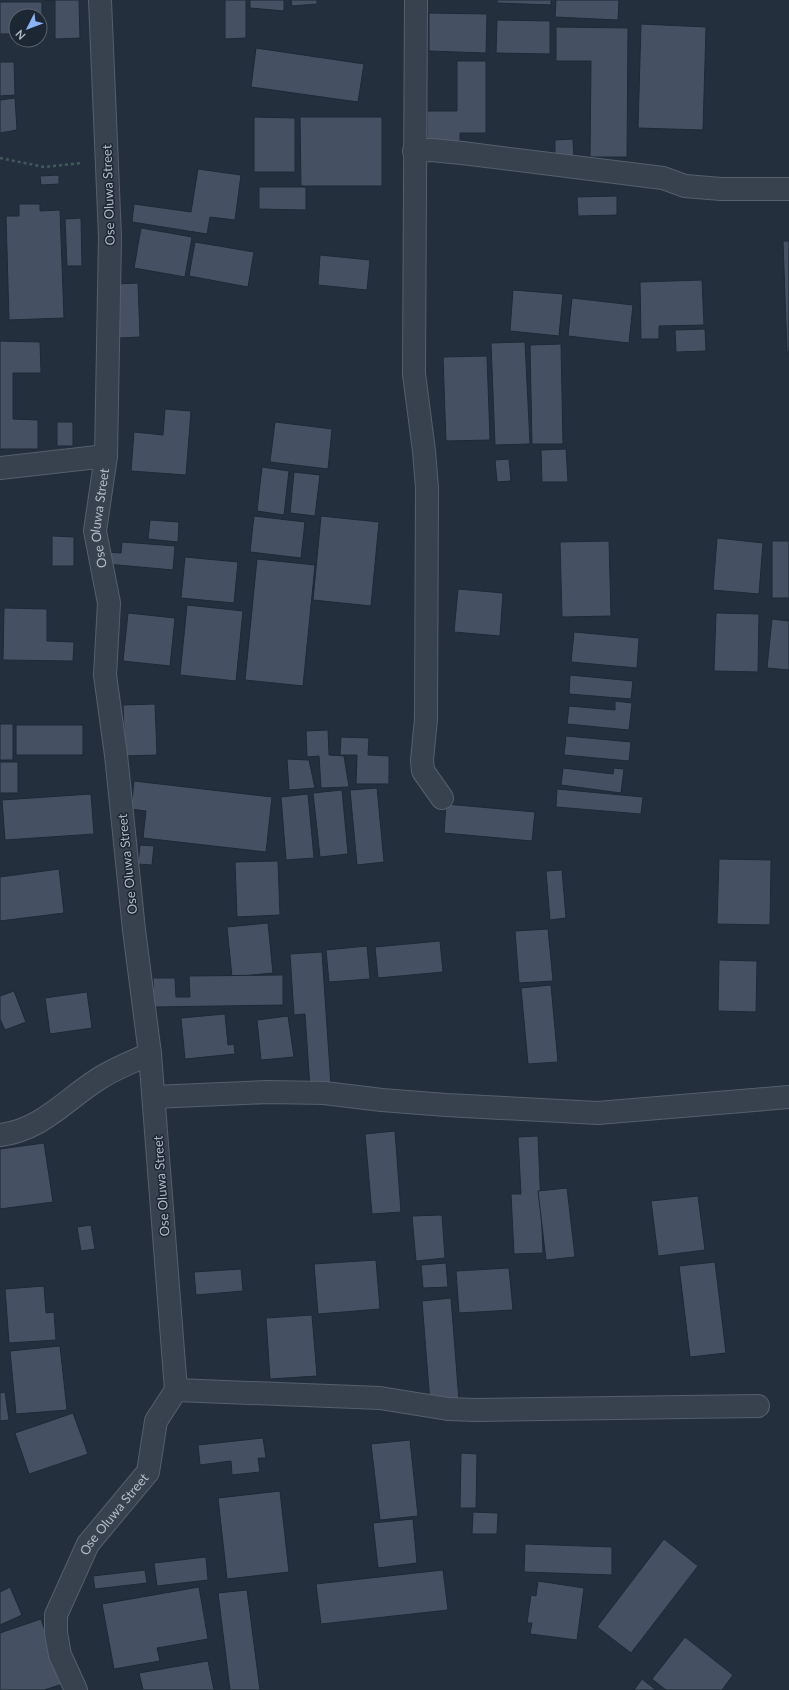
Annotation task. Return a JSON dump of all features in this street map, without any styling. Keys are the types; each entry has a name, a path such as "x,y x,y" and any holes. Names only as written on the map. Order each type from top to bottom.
{"street":[{"name":"Ose Oluwa Street","path":"76,1690 60,1655 56,1633 56,1615 88,1544 148,1472 156,1421 176,1390 150,1054 134,930 116,755 105,675 109,603 95,531 106,456 110,237 100,0"},
{"path":"416,0 414,374 423,436 427,488 426,719 422,760 423,771 442,798"},
{"path":"414,151 462,153 663,178 685,186 789,189"},
{"path":"0,468 106,456"},
{"path":"0,1135 28,1128 53,1114 75,1094 102,1077 150,1054"},
{"path":"154,1097 268,1092 324,1093 382,1100 598,1113 789,1097"},
{"path":"176,1390 380,1398 448,1409 476,1410 758,1406"}],"path":[{"path":"0,158 44,167 107,160"}],"building":[{"path":"55,0 79,0 80,38 55,39"},
{"path":"225,0 246,0 246,38 225,39"},
{"path":"250,0 284,0 284,11 250,8"},
{"path":"291,0 317,0 317,4 292,6"},
{"path":"497,0 551,0 551,5 497,3"},
{"path":"556,0 619,0 618,20 555,17"},
{"path":"0,2 42,2 42,8 8,8 8,34 0,34"},
{"path":"429,13 487,14 486,53 429,51"},
{"path":"497,20 550,21 550,54 496,53"},
{"path":"641,24 706,27 703,130 638,128"},
{"path":"556,27 628,28 627,157 590,157 591,61 556,61"},
{"path":"256,48 364,64 358,102 251,87"},
{"path":"457,61 486,61 486,133 460,133 460,144 427,144 427,111 457,111"},
{"path":"0,62 14,62 15,95 0,96"},
{"path":"15,98 17,130 0,133 0,100"},
{"path":"254,117 295,118 295,172 254,172"},
{"path":"300,117 382,117 382,186 301,186"},
{"path":"573,139 574,157 555,157 555,140"},
{"path":"198,169 241,175 235,220 210,217 207,234 132,222 134,204 191,212"},
{"path":"59,175 59,184 41,185 40,176"},
{"path":"259,187 306,187 306,210 259,209"},
{"path":"617,196 617,215 578,216 577,197"},
{"path":"19,204 40,204 40,211 60,210 64,318 9,320 6,216 19,216"},
{"path":"81,218 82,266 67,266 65,219"},
{"path":"141,228 192,237 185,277 134,268"},
{"path":"783,241 789,241 789,352 787,352"},
{"path":"195,242 254,252 248,287 189,276"},
{"path":"320,255 370,260 367,290 318,285"},
{"path":"702,280 704,325 659,326 659,339 641,339 640,282"},
{"path":"138,283 140,337 119,338 116,284"},
{"path":"513,290 563,294 559,336 510,331"},
{"path":"572,298 633,305 629,343 568,336"},
{"path":"705,329 706,351 676,352 675,330"},
{"path":"0,341 40,342 41,373 13,373 13,419 38,420 38,449 0,449"},
{"path":"525,342 530,444 495,445 491,343"},
{"path":"561,344 563,444 532,444 530,345"},
{"path":"487,356 490,440 446,441 443,357"},
{"path":"165,409 191,411 186,475 131,471 134,432 163,435"},
{"path":"57,422 73,422 73,446 57,446"},
{"path":"275,422 332,429 328,469 270,462"},
{"path":"566,449 568,482 542,482 541,450"},
{"path":"509,459 511,481 497,482 495,460"},
{"path":"262,467 289,471 284,515 257,511"},
{"path":"294,472 320,475 315,516 290,513"},
{"path":"254,516 305,522 301,558 250,552"},
{"path":"321,516 379,522 371,606 313,600"},
{"path":"150,520 179,522 178,542 148,539"},
{"path":"52,536 74,537 74,566 52,566"},
{"path":"717,538 763,543 759,594 713,590"},
{"path":"609,541 611,616 562,617 560,542"},
{"path":"772,541 789,541 789,598 772,598"},
{"path":"122,542 175,546 173,570 107,564 108,552 121,553"},
{"path":"185,557 238,562 234,603 181,598"},
{"path":"257,559 315,565 303,686 245,680"},
{"path":"458,589 503,593 500,636 454,632"},
{"path":"187,605 243,611 236,681 180,675"},
{"path":"4,608 47,609 47,641 74,642 73,661 3,660"},
{"path":"128,613 175,618 170,666 123,661"},
{"path":"716,613 759,614 758,672 714,671"},
{"path":"772,619 789,621 789,670 767,668"},
{"path":"574,632 639,638 637,668 571,662"},
{"path":"570,675 633,681 631,699 569,694"},
{"path":"615,701 632,703 629,730 567,724 569,706 615,710"},
{"path":"155,704 157,755 125,756 123,705"},
{"path":"0,724 13,724 13,760 0,760"},
{"path":"16,725 83,725 83,755 16,755"},
{"path":"328,730 329,755 344,756 349,787 321,788 319,756 307,757 306,731"},
{"path":"566,736 631,742 629,761 564,755"},
{"path":"341,737 369,738 368,755 389,756 389,784 356,784 357,755 340,755"},
{"path":"287,759 309,760 315,788 289,790"},
{"path":"0,762 18,762 18,793 0,793"},
{"path":"563,768 613,774 614,768 624,769 621,793 561,785"},
{"path":"134,781 272,797 266,852 143,838 146,811 131,809"},
{"path":"377,788 384,862 357,865 350,790"},
{"path":"557,789 643,797 641,814 556,807"},
{"path":"342,790 348,854 320,857 313,793"},
{"path":"91,794 94,834 5,840 2,800"},
{"path":"308,794 314,858 286,860 281,797"},
{"path":"446,804 535,812 532,841 444,833"},
{"path":"140,845 154,846 152,865 138,864"},
{"path":"719,859 771,860 770,925 717,924"},
{"path":"278,861 280,915 237,917 235,862"},
{"path":"59,869 64,913 0,921 0,877"},
{"path":"562,870 566,918 550,920 546,871"},
{"path":"268,923 273,973 232,977 227,927"},
{"path":"548,929 553,981 519,983 515,931"},
{"path":"440,941 443,972 378,978 375,947"},
{"path":"367,946 370,979 329,982 326,950"},
{"path":"322,952 331,1086 310,1088 305,1014 294,1015 290,954"},
{"path":"719,960 757,961 756,1012 718,1011"},
{"path":"283,975 283,1005 154,1007 153,978 175,978 176,997 190,997 189,976"},
{"path":"551,985 558,1062 528,1064 521,988"},
{"path":"14,991 26,1022 5,1030 0,1019 0,996"},
{"path":"87,992 92,1028 50,1034 45,998"},
{"path":"225,1014 228,1045 234,1044 235,1054 185,1059 181,1018"},
{"path":"288,1016 294,1057 261,1060 257,1020"},
{"path":"395,1131 401,1212 372,1214 365,1134"},
{"path":"538,1136 543,1253 514,1254 511,1194 521,1194 518,1137"},
{"path":"44,1143 53,1202 0,1209 0,1149"},
{"path":"567,1188 575,1257 546,1260 538,1191"},
{"path":"698,1196 705,1250 658,1256 651,1201"},
{"path":"442,1215 445,1258 416,1261 412,1216"},
{"path":"91,1225 95,1249 81,1251 77,1227"},
{"path":"376,1260 380,1309 318,1314 314,1264"},
{"path":"715,1262 726,1353 690,1357 679,1266"},
{"path":"446,1263 448,1287 423,1288 421,1265"},
{"path":"509,1268 513,1310 459,1313 456,1271"},
{"path":"241,1269 243,1291 196,1295 194,1272"},
{"path":"44,1286 46,1313 54,1312 56,1340 9,1343 5,1289"},
{"path":"451,1298 459,1401 430,1403 422,1301"},
{"path":"312,1315 317,1376 270,1379 266,1318"},
{"path":"60,1346 67,1410 16,1414 10,1351"},
{"path":"5,1392 9,1420 0,1421 0,1393"},
{"path":"73,1413 88,1454 29,1474 15,1433"},
{"path":"263,1438 266,1458 258,1458 260,1472 232,1475 231,1461 200,1465 198,1445"},
{"path":"410,1440 418,1516 380,1520 371,1444"},
{"path":"461,1453 477,1454 476,1508 460,1508"},
{"path":"280,1491 289,1572 227,1579 218,1498"},
{"path":"473,1512 498,1513 497,1534 472,1534"},
{"path":"413,1519 417,1563 378,1568 373,1523"},
{"path":"664,1539 698,1566 631,1653 597,1627"},
{"path":"525,1544 612,1547 612,1575 524,1572"},
{"path":"206,1557 208,1580 157,1586 154,1563"},
{"path":"145,1570 147,1583 95,1589 93,1576"},
{"path":"443,1570 448,1610 321,1624 316,1584"},
{"path":"538,1581 584,1588 577,1640 530,1634 532,1623 527,1623 531,1595 536,1596"},
{"path":"10,1587 22,1615 0,1625 0,1592"},
{"path":"199,1587 208,1639 157,1648 160,1661 114,1669 102,1604"},
{"path":"247,1590 260,1690 230,1690 218,1593"},
{"path":"41,1619 63,1684 44,1690 0,1690 0,1633"},
{"path":"685,1637 733,1675 722,1690 666,1690 652,1679"},
{"path":"208,1661 214,1690 143,1690 139,1673"},
{"path":"642,1679 656,1690 634,1690"}]}
